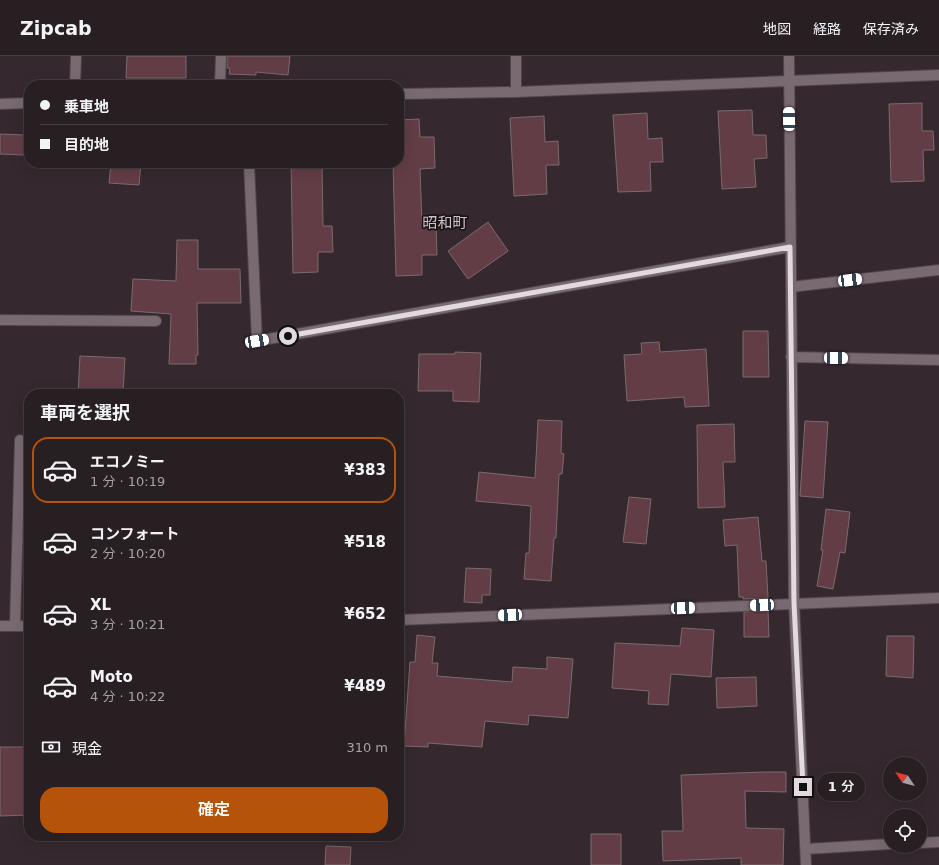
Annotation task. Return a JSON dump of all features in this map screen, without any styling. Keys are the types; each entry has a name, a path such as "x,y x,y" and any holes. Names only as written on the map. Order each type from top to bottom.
{"street":[{"path":"75,80 76,56"},
{"path":"220,80 221,56"},
{"path":"516,56 516,92"},
{"path":"789,56 788,82 794,603 806,865"},
{"path":"404,94 516,92 939,75"},
{"path":"0,104 24,103"},
{"path":"250,168 257,341 790,247"},
{"path":"791,287 939,270"},
{"path":"0,320 156,321"},
{"path":"791,358 939,360"},
{"path":"15,626 20,440"},
{"path":"404,620 939,598"},
{"path":"0,626 24,626"},
{"path":"927,843 939,842"},
{"path":"806,849 883,844"}],"building":[{"path":"127,56 186,56 186,78 126,78"},
{"path":"227,56 290,56 288,75 256,72 256,75 229,74 230,68 227,68"},
{"path":"922,103 922,131 933,131 934,150 923,150 924,181 891,182 889,104"},
{"path":"752,110 753,135 766,135 767,158 754,159 756,187 722,189 718,111"},
{"path":"647,113 648,139 662,138 663,162 650,162 651,191 618,192 613,115"},
{"path":"544,116 545,142 558,141 559,165 546,165 547,194 514,196 510,118"},
{"path":"419,119 420,137 434,137 435,168 420,169 422,224 436,223 437,255 422,255 422,275 396,276 393,168 404,168 404,120"},
{"path":"0,134 24,135 24,155 0,154"},
{"path":"110,168 141,168 139,185 109,183"},
{"path":"291,168 322,168 323,226 332,226 333,252 318,252 318,272 293,273"},
{"path":"488,222 508,251 468,279 448,251"},
{"path":"177,240 198,240 198,269 240,269 241,303 197,303 198,355 196,355 196,364 169,364 171,314 131,311 133,279 176,281"},
{"path":"743,331 768,331 769,377 743,377"},
{"path":"659,342 660,352 706,349 709,406 685,407 684,397 627,401 624,355 642,354 641,343"},
{"path":"455,352 481,353 479,402 453,401 453,391 418,391 419,354 455,354"},
{"path":"80,356 125,358 123,389 78,389"},
{"path":"538,420 562,421 561,453 564,454 562,474 559,474 556,538 554,538 551,581 524,579 526,553 529,553 531,506 476,501 479,472 535,478"},
{"path":"805,421 828,422 823,498 800,496"},
{"path":"734,424 735,462 723,462 725,507 698,508 697,425"},
{"path":"629,497 651,499 646,544 623,542"},
{"path":"826,509 850,512 845,553 840,552 833,589 817,586 823,550 821,550"},
{"path":"758,517 762,561 766,561 768,598 743,599 743,597 739,597 737,545 725,546 723,520"},
{"path":"466,568 491,569 490,595 482,595 482,603 464,602"},
{"path":"768,611 769,637 744,637 744,612"},
{"path":"682,628 714,630 711,677 671,674 668,705 648,704 649,691 612,688 615,643 680,646"},
{"path":"417,635 435,637 432,663 438,663 437,676 512,682 513,667 547,669 547,657 573,659 568,718 529,715 528,725 485,721 482,747 428,743 428,747 404,746 410,662 415,662"},
{"path":"887,636 914,636 913,678 886,676"},
{"path":"756,677 757,706 717,708 716,678"},
{"path":"0,747 24,747 24,815 0,816"},
{"path":"786,772 786,792 745,791 746,828 784,829 783,865 741,865 741,858 663,861 662,831 683,831 681,775"},
{"path":"591,834 621,834 621,865 591,865"},
{"path":"326,846 351,847 350,865 325,865"}],"district":[{"name":"昭和町","path":"445,223"}],"route":[{"path":"288,336 790,247 794,603 803,787"}]}
